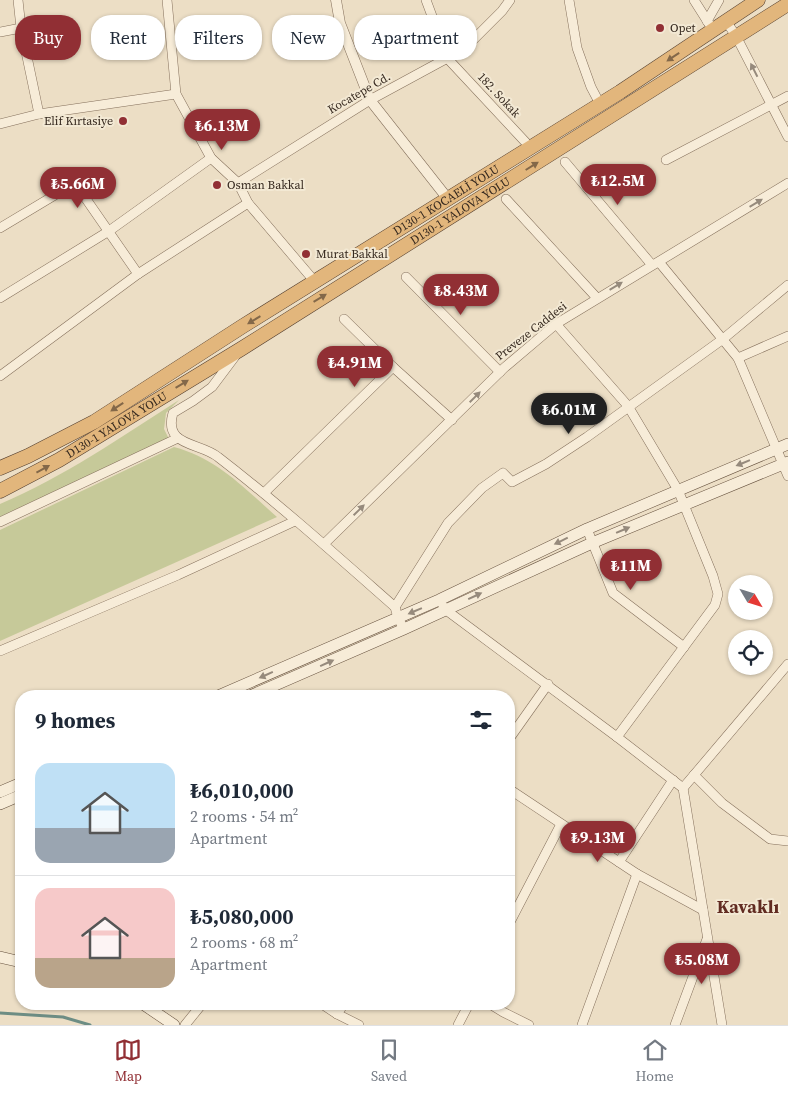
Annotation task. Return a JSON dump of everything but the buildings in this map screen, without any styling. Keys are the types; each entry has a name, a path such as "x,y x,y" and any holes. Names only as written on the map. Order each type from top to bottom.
{"highway":[{"name":"D130-1 KOCAELİ YOLU","path":"0,468 28,456 94,422 243,326 600,104 710,25 726,21 758,0"},
{"name":"D130-1 YALOVA YOLU","path":"0,491 59,460 241,349 788,4"}],"main road":[{"path":"231,690 396,612 439,600 587,528 788,444"},
{"path":"264,690 404,629 592,542 786,463"},
{"path":"0,792 15,786"},
{"path":"0,804 15,798"},
{"path":"0,957 15,961"},
{"path":"152,1010 174,1025"}],"street":[{"path":"18,0 20,15"},
{"path":"167,0 176,94 211,158 238,182 248,203 316,282"},
{"path":"336,0 340,23 370,100 448,199"},
{"path":"426,0 432,15"},
{"path":"499,0 502,11"},
{"name":"Kocatepe Cd.","path":"477,36 502,11 510,0"},
{"path":"569,0 577,48 591,87 600,104"},
{"path":"694,0 710,25"},
{"path":"710,25 719,0"},
{"path":"726,21 736,36 788,137"},
{"path":"0,32 15,29"},
{"path":"28,60 39,114"},
{"name":"Kocatepe Cd.","path":"238,182 370,100 444,60"},
{"name":"182. Sokak","path":"450,60 531,148"},
{"path":"0,124 39,114 176,94"},
{"path":"666,160 788,96"},
{"path":"0,298 108,231 211,158"},
{"path":"565,162 738,358 777,449 786,463 788,476"},
{"name":"Preveze Caddesi","path":"324,544 500,372 556,324 788,183"},
{"path":"0,228 75,184 138,274"},
{"path":"506,199 597,298"},
{"path":"0,376 138,274 248,203"},
{"path":"406,277 500,372"},
{"path":"396,612 448,523 482,488 503,472 512,482 546,464 587,438 628,406 722,339 788,285"},
{"path":"344,319 393,367 452,420"},
{"path":"556,324 628,406 678,490 713,576 718,594 715,605 617,737"},
{"path":"738,358 788,336"},
{"path":"241,349 212,387 173,413 170,423 174,434 183,442 215,454 264,493 324,544 396,612 404,629"},
{"path":"264,493 393,367"},
{"path":"0,522 178,438"},
{"path":"0,651 178,575 295,521"},
{"path":"587,528 613,593 684,647"},
{"path":"439,600 446,610 548,684 683,788 722,1025"},
{"path":"683,788 788,664"},
{"path":"515,731 548,684"},
{"path":"694,776 722,803 770,839 788,841"},
{"path":"619,862 673,780"},
{"path":"515,793 638,874 703,910"},
{"path":"515,912 561,824"},
{"path":"582,1025 638,874"},
{"path":"675,1025 708,938"},
{"path":"185,1025 197,1010"},
{"path":"331,1010 359,1025"},
{"path":"337,1014 340,1010"},
{"path":"458,1025 466,1010"},
{"path":"500,1010 529,1025"}],"green space":[{"path":"179,400 166,413 164,429 169,439 0,517 0,504 47,482"},
{"path":"174,447 190,452 217,467 242,485 277,517 0,641 0,530"}],"waterway":[{"path":"0,1013 63,1017 90,1025"}],"place":[{"name":"Opet","path":"660,28"},
{"name":"Elif Kırtasiye","path":"123,121"},
{"name":"Osman Bakkal","path":"217,185"},
{"name":"Murat Bakkal","path":"306,254"}],"district":[{"name":"Kavaklı","path":"748,906"}]}
